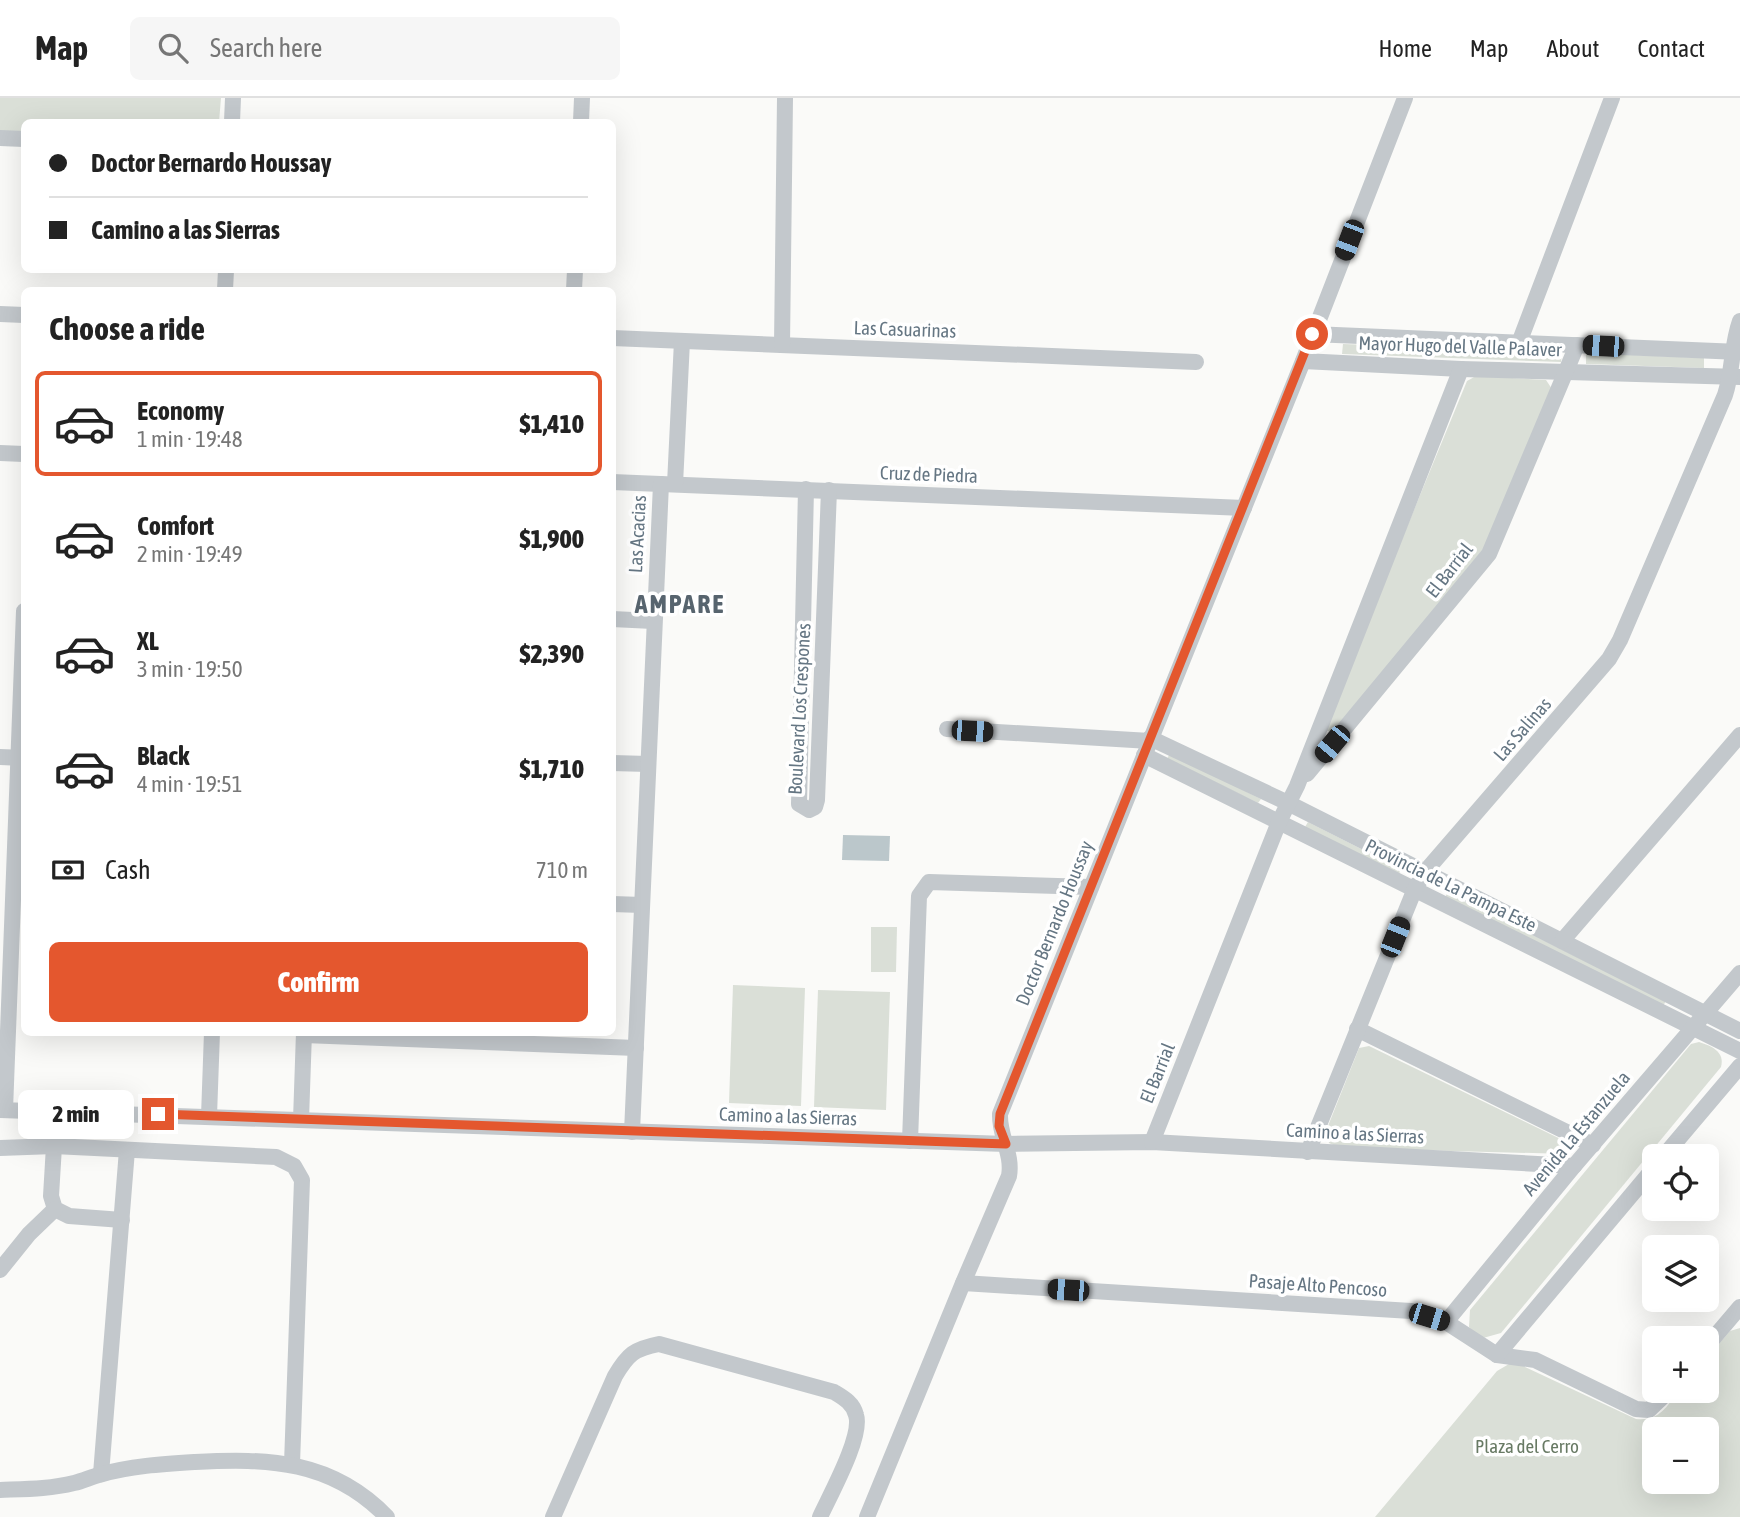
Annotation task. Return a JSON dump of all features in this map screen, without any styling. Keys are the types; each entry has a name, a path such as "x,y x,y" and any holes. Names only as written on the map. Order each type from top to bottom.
{"street":[{"path":"232,119 233,98"},
{"path":"581,119 582,98"},
{"path":"782,345 785,98"},
{"name":"Doctor Bernardo Houssay","path":"867,1517 1009,1177 1011,1167 999,1126 1000,1114 1244,508 1405,98"},
{"path":"1519,343 1612,98"},
{"path":"0,138 21,139"},
{"path":"0,314 21,315"},
{"name":"Las Salinas","path":"1308,1152 1413,891 1424,873 1609,659 1620,640 1736,377 1734,337 1740,321"},
{"name":"Las Casuarinas","path":"616,338 1196,362"},
{"name":"Las Acacias","path":"632,1132 653,621 682,341"},
{"name":"Mayor Hugo del Valle Palaver","path":"1308,347 1519,343 1736,352"},
{"name":"El Barrial","path":"1297,786 1489,554 1577,345"},
{"name":"Mayor Hugo del Valle Palaver","path":"1308,347 1461,369 1736,377"},
{"name":"El Barrial","path":"1152,1142 1279,822 1297,786 1461,369"},
{"path":"0,453 21,454"},
{"name":"Cruz de Piedra","path":"616,482 1244,508"},
{"name":"Boulevard Los Crespones","path":"806,489 800,804 809,810 815,807 817,800 829,490"},
{"path":"616,619 653,621"},
{"name":"Provincia de La Pampa Este","path":"947,730 1148,745 1287,803 1740,1031"},
{"path":"1562,941 1740,735"},
{"name":"Provincia de La Pampa Este","path":"1148,745 1279,822 1413,891 1740,1051"},
{"path":"0,757 21,758"},
{"path":"616,763 648,764"},
{"path":"3,1110 21,777"},
{"path":"910,1141 919,896 929,882 1091,887"},
{"path":"616,904 642,905"},
{"name":"Avenida La Estanzuela","path":"1446,1322 1574,1166 1740,973"},
{"path":"1357,1029 1593,1145"},
{"path":"209,1116 212,1036"},
{"path":"301,1120 304,1036"},
{"path":"351,1036 636,1048"},
{"path":"1675,1144 1740,1066"},
{"name":"Camino a las Sierras","path":"3,1110 1006,1144 1152,1142 1574,1166"},
{"path":"0,1148 54,1146 276,1157 294,1166 303,1180 292,1464"},
{"path":"54,1146 51,1196 55,1209 69,1216 86,1219 122,1220"},
{"path":"101,1474 127,1150"},
{"path":"1497,1355 1642,1182"},
{"path":"0,1270 29,1234 55,1209"},
{"name":"Pasaje Alto Pencoso","path":"963,1283 1411,1311 1446,1322 1497,1355 1535,1360 1636,1409 1649,1410 1656,1403"},
{"path":"1719,1332 1740,1307"},
{"path":"553,1517 615,1376 626,1358 640,1348 659,1344 834,1392 851,1403 857,1417 857,1434 820,1517"},
{"path":"0,1490 44,1488 75,1483 101,1474 163,1464 248,1460 292,1464 321,1474 356,1490 387,1517"}],"green space":[{"path":"0,98 221,98 219,119 21,119 21,132 0,131"},
{"path":"1343,344 1562,352 1561,362 1342,354"},
{"path":"1586,353 1704,358 1704,368 1586,364"},
{"path":"1476,376 1546,380 1552,389 1487,545 1334,731 1327,731 1325,726 1467,381"},
{"path":"1170,753 1261,799 1258,803 1167,759"},
{"path":"1308,822 1401,869 1399,874 1305,827"},
{"path":"1447,893 1666,1001 1663,1006 1445,898"},
{"path":"871,927 897,927 896,972 871,972"},
{"path":"733,985 805,988 801,1106 729,1103"},
{"path":"818,990 890,992 886,1110 814,1107"},
{"path":"1699,1042 1713,1048 1721,1057 1721,1067 1657,1144 1642,1144 1642,1163 1501,1333 1483,1338 1475,1335 1469,1327 1470,1310 1691,1044"},
{"path":"1369,1046 1575,1146 1568,1154 1340,1148 1329,1143 1326,1131 1359,1048"},
{"name":"Plaza del Cerro","path":"1740,1328 1740,1517 1375,1517 1497,1371 1509,1364 1521,1365 1636,1419 1642,1419 1642,1494 1719,1494 1719,1417 1654,1417 1670,1403 1719,1403 1719,1344 1730,1331"}],"shaded area":[{"path":"843,835 890,836 889,861 842,860"}],"district":[{"name":"AMPARE","path":"680,604"}],"route":[{"path":"158,1114 1006,1144 999,1126 1000,1114 1312,334"}]}
